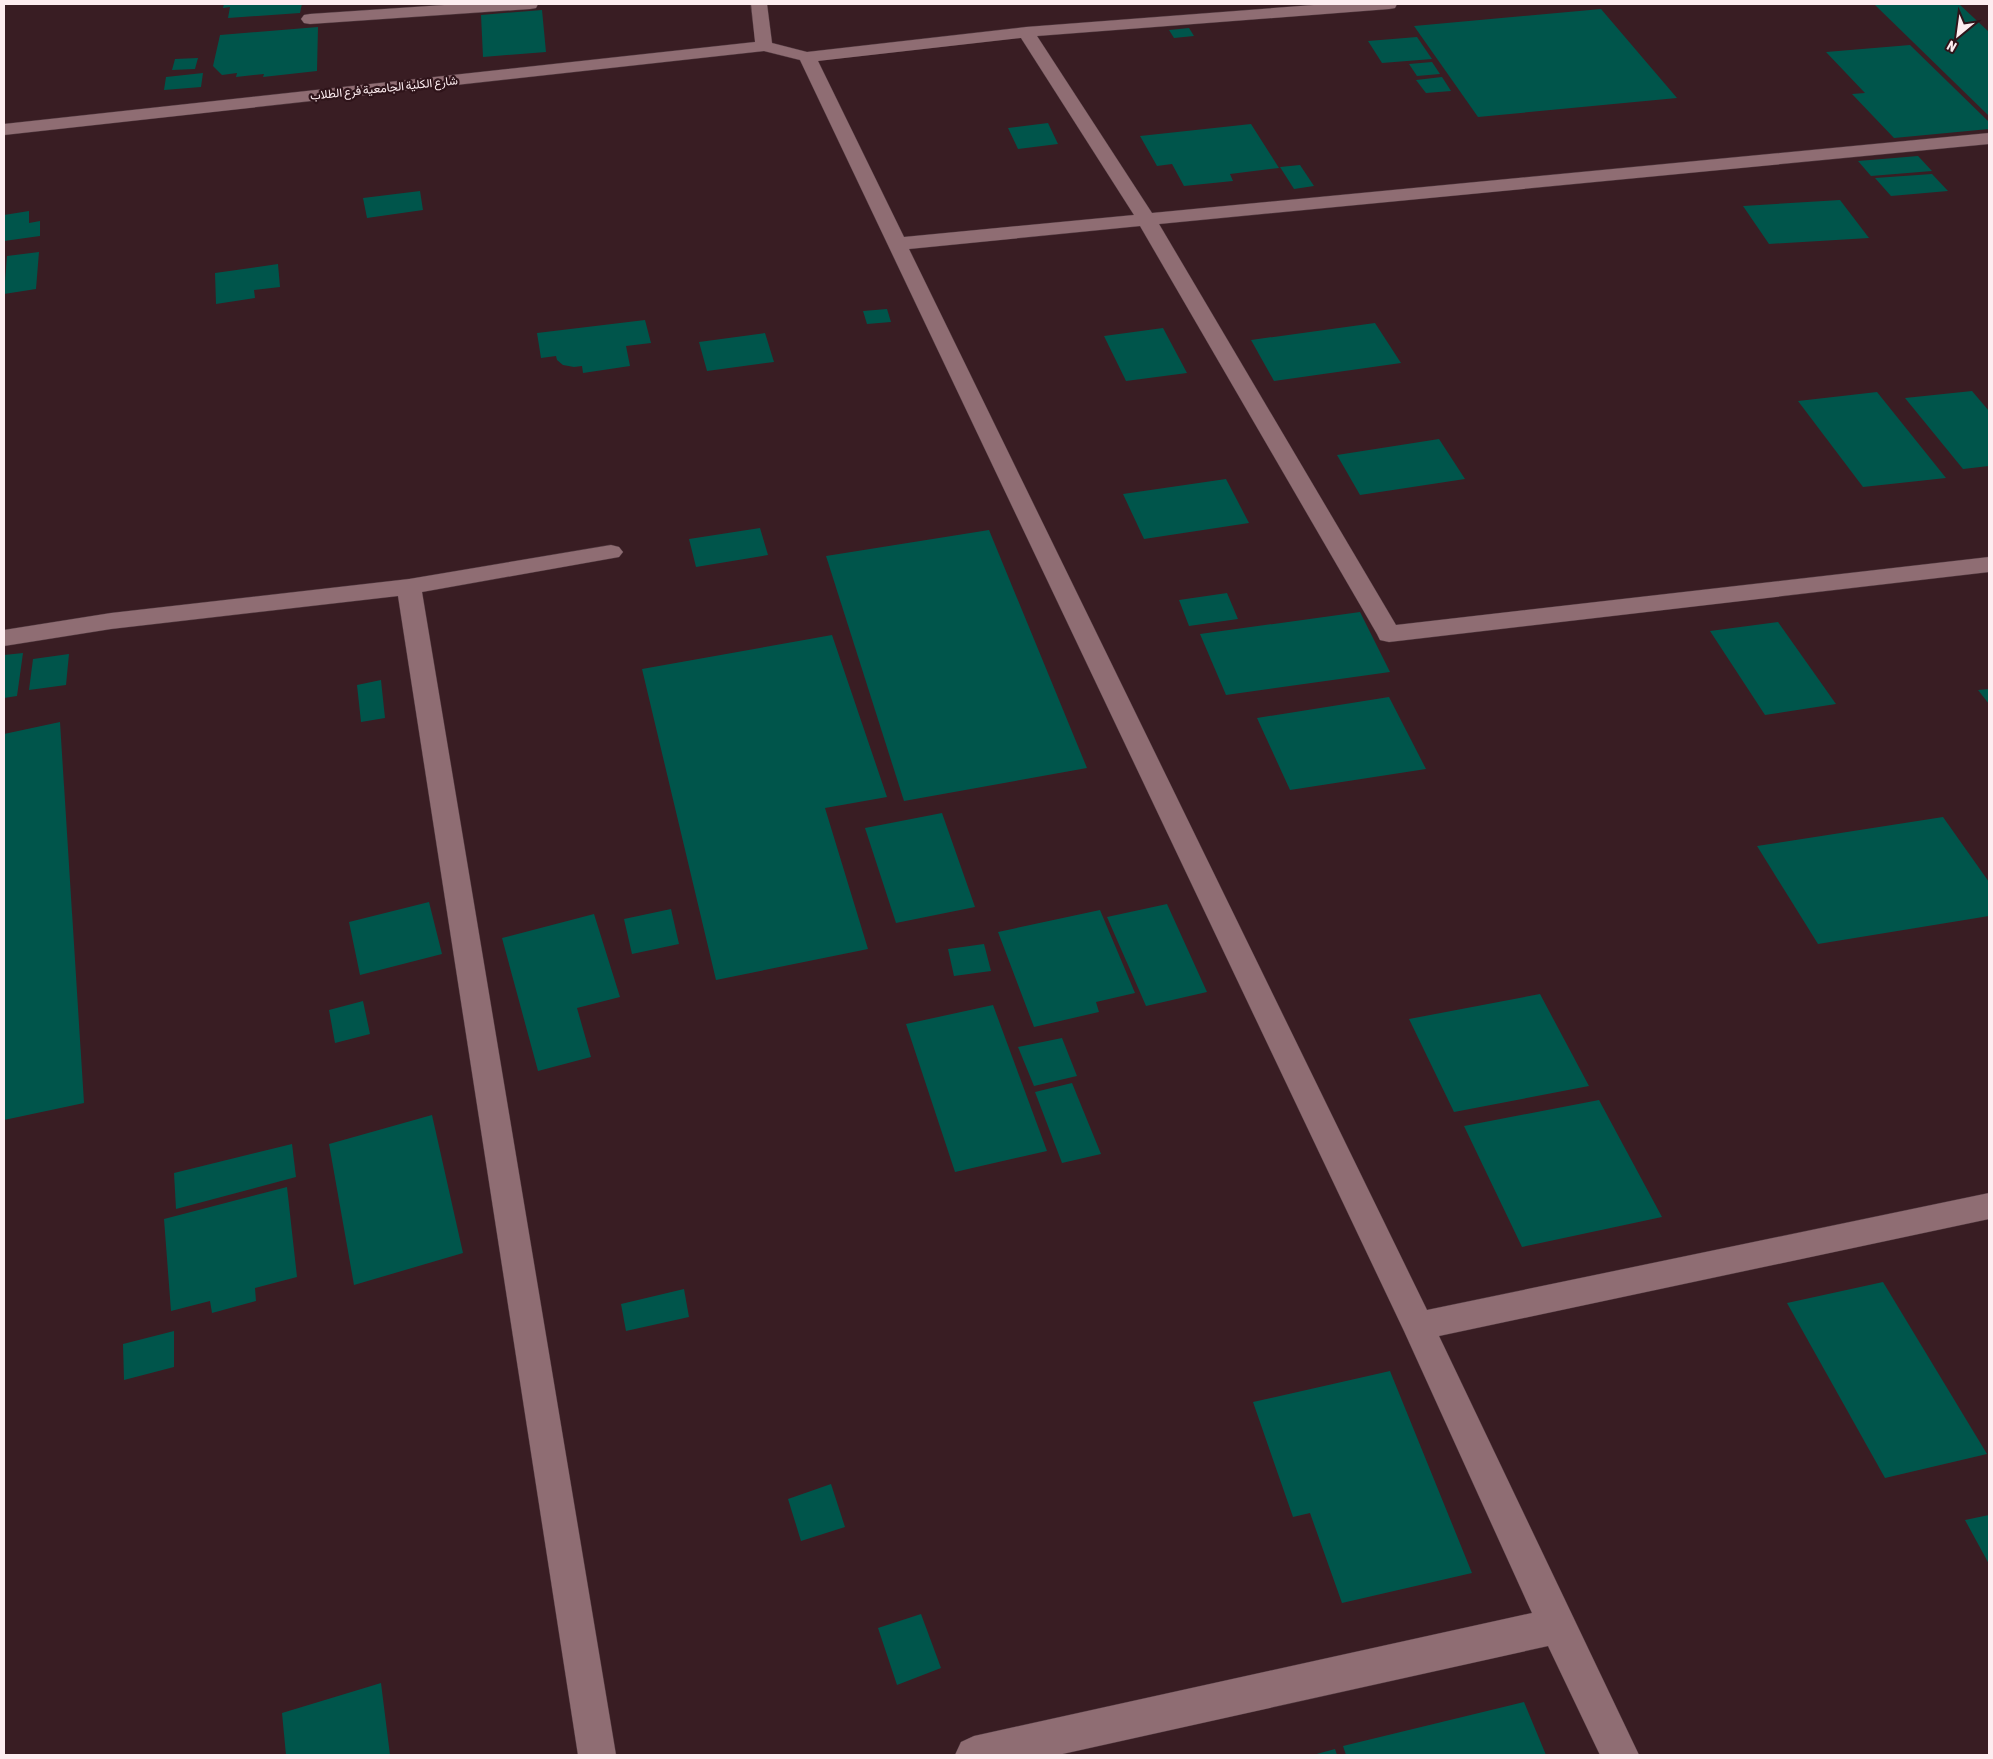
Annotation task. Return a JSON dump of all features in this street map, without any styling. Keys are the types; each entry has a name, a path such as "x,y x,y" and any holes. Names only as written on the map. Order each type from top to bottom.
{"street":[{"path":"310,19 530,4"},
{"path":"758,4 764,46 807,57 1026,32 1389,4"},
{"path":"1026,32 1146,219 1389,634 1989,564"},
{"name":"شارع الكلية الجامعية فرع الطلاب","path":"4,130 764,46"},
{"path":"807,57 1418,1326 1557,1626 1620,1755"},
{"path":"896,244 1989,138"},
{"path":"4,638 111,621 409,587 611,552"},
{"path":"409,587 597,1755"},
{"path":"1418,1326 1989,1206"},
{"path":"974,1755 1557,1626"}],"building":[{"path":"224,4 302,4 300,13 228,18 230,7 223,8"},
{"path":"1874,4 1959,4 1989,32 1989,116"},
{"path":"1601,9 1677,98 1478,117 1414,26"},
{"path":"542,10 546,52 483,57 481,15"},
{"path":"318,27 317,71 263,77 264,74 236,77 237,73 222,75 213,66 220,35"},
{"path":"1189,28 1194,36 1174,38 1169,30"},
{"path":"1417,37 1432,59 1382,63 1368,41"},
{"path":"1910,45 1989,122 1989,129 1894,138 1852,94 1865,93 1826,52"},
{"path":"198,58 195,69 172,70 175,59"},
{"path":"1432,62 1440,74 1417,76 1409,64"},
{"path":"203,73 201,87 164,90 166,77"},
{"path":"1442,77 1451,91 1426,93 1416,80"},
{"path":"1048,123 1058,144 1018,149 1008,128"},
{"path":"1251,124 1279,168 1230,174 1233,181 1184,186 1172,164 1157,166 1140,136"},
{"path":"1918,156 1932,171 1871,176 1858,161"},
{"path":"1300,165 1314,186 1294,189 1280,167"},
{"path":"1932,174 1948,191 1891,196 1875,178"},
{"path":"420,191 423,210 367,218 363,198"},
{"path":"1840,200 1869,238 1769,244 1743,206"},
{"path":"29,211 29,223 40,221 40,236 4,241 4,215"},
{"path":"39,252 36,289 4,294 7,256"},
{"path":"278,264 280,287 254,290 255,298 216,304 215,273"},
{"path":"887,309 891,322 867,324 863,311"},
{"path":"645,320 651,343 626,346 630,366 583,373 582,366 563,365 557,360 556,356 541,358 537,333"},
{"path":"1375,323 1401,363 1274,381 1251,340"},
{"path":"1163,328 1187,373 1126,381 1104,336"},
{"path":"765,333 774,362 707,371 699,342"},
{"path":"1972,391 1989,411 1989,466 1963,469 1905,398"},
{"path":"1877,392 1946,478 1863,487 1798,401"},
{"path":"1439,439 1465,479 1360,495 1337,455"},
{"path":"1226,479 1249,523 1144,539 1123,494"},
{"path":"760,528 768,555 696,567 689,539"},
{"path":"989,530 1087,768 904,801 826,556"},
{"path":"1227,593 1238,619 1189,626 1179,600"},
{"path":"1360,612 1390,672 1226,695 1200,634"},
{"path":"1778,622 1836,704 1765,715 1710,631"},
{"path":"832,635 887,797 825,808 868,949 716,980 642,669"},
{"path":"23,653 17,696 4,698 4,655"},
{"path":"69,654 66,685 29,690 33,659"},
{"path":"381,680 385,718 361,722 357,685"},
{"path":"1989,689 1989,704 1978,690"},
{"path":"1389,697 1426,769 1290,790 1257,718"},
{"path":"60,722 84,1103 4,1120 4,734"},
{"path":"942,813 975,907 896,923 865,828"},
{"path":"1943,817 1989,882 1989,916 1818,944 1757,846"},
{"path":"429,902 442,954 360,975 349,922"},
{"path":"1167,904 1207,992 1146,1006 1107,917"},
{"path":"671,909 679,944 632,954 624,919"},
{"path":"1100,910 1135,993 1096,1002 1099,1012 1034,1027 998,932"},
{"path":"594,914 620,997 577,1008 591,1057 538,1071 502,938"},
{"path":"984,944 991,971 954,976 948,949"},
{"path":"1540,994 1589,1086 1454,1112 1409,1019"},
{"path":"363,1001 370,1034 335,1043 329,1010"},
{"path":"993,1005 1047,1151 955,1172 906,1024"},
{"path":"1062,1038 1077,1076 1034,1086 1018,1047"},
{"path":"1072,1083 1101,1154 1062,1163 1035,1092"},
{"path":"1599,1100 1662,1217 1522,1247 1464,1126"},
{"path":"432,1115 463,1253 354,1285 329,1144"},
{"path":"292,1144 296,1177 176,1209 174,1173"},
{"path":"287,1187 297,1277 255,1288 256,1301 212,1313 210,1301 171,1311 164,1219"},
{"path":"1883,1282 1987,1454 1885,1478 1787,1303"},
{"path":"684,1289 689,1317 626,1331 621,1304"},
{"path":"174,1331 174,1367 124,1380 123,1344"},
{"path":"1390,1371 1472,1573 1342,1603 1310,1513 1293,1517 1253,1402"},
{"path":"831,1484 845,1527 801,1541 788,1499"},
{"path":"1989,1515 1989,1564 1965,1520"},
{"path":"921,1614 941,1668 897,1685 878,1628"},
{"path":"381,1683 390,1755 286,1755 282,1713"},
{"path":"1524,1702 1546,1755 1346,1755 1343,1746"},
{"path":"1335,1749 1337,1755 1313,1755"}]}
